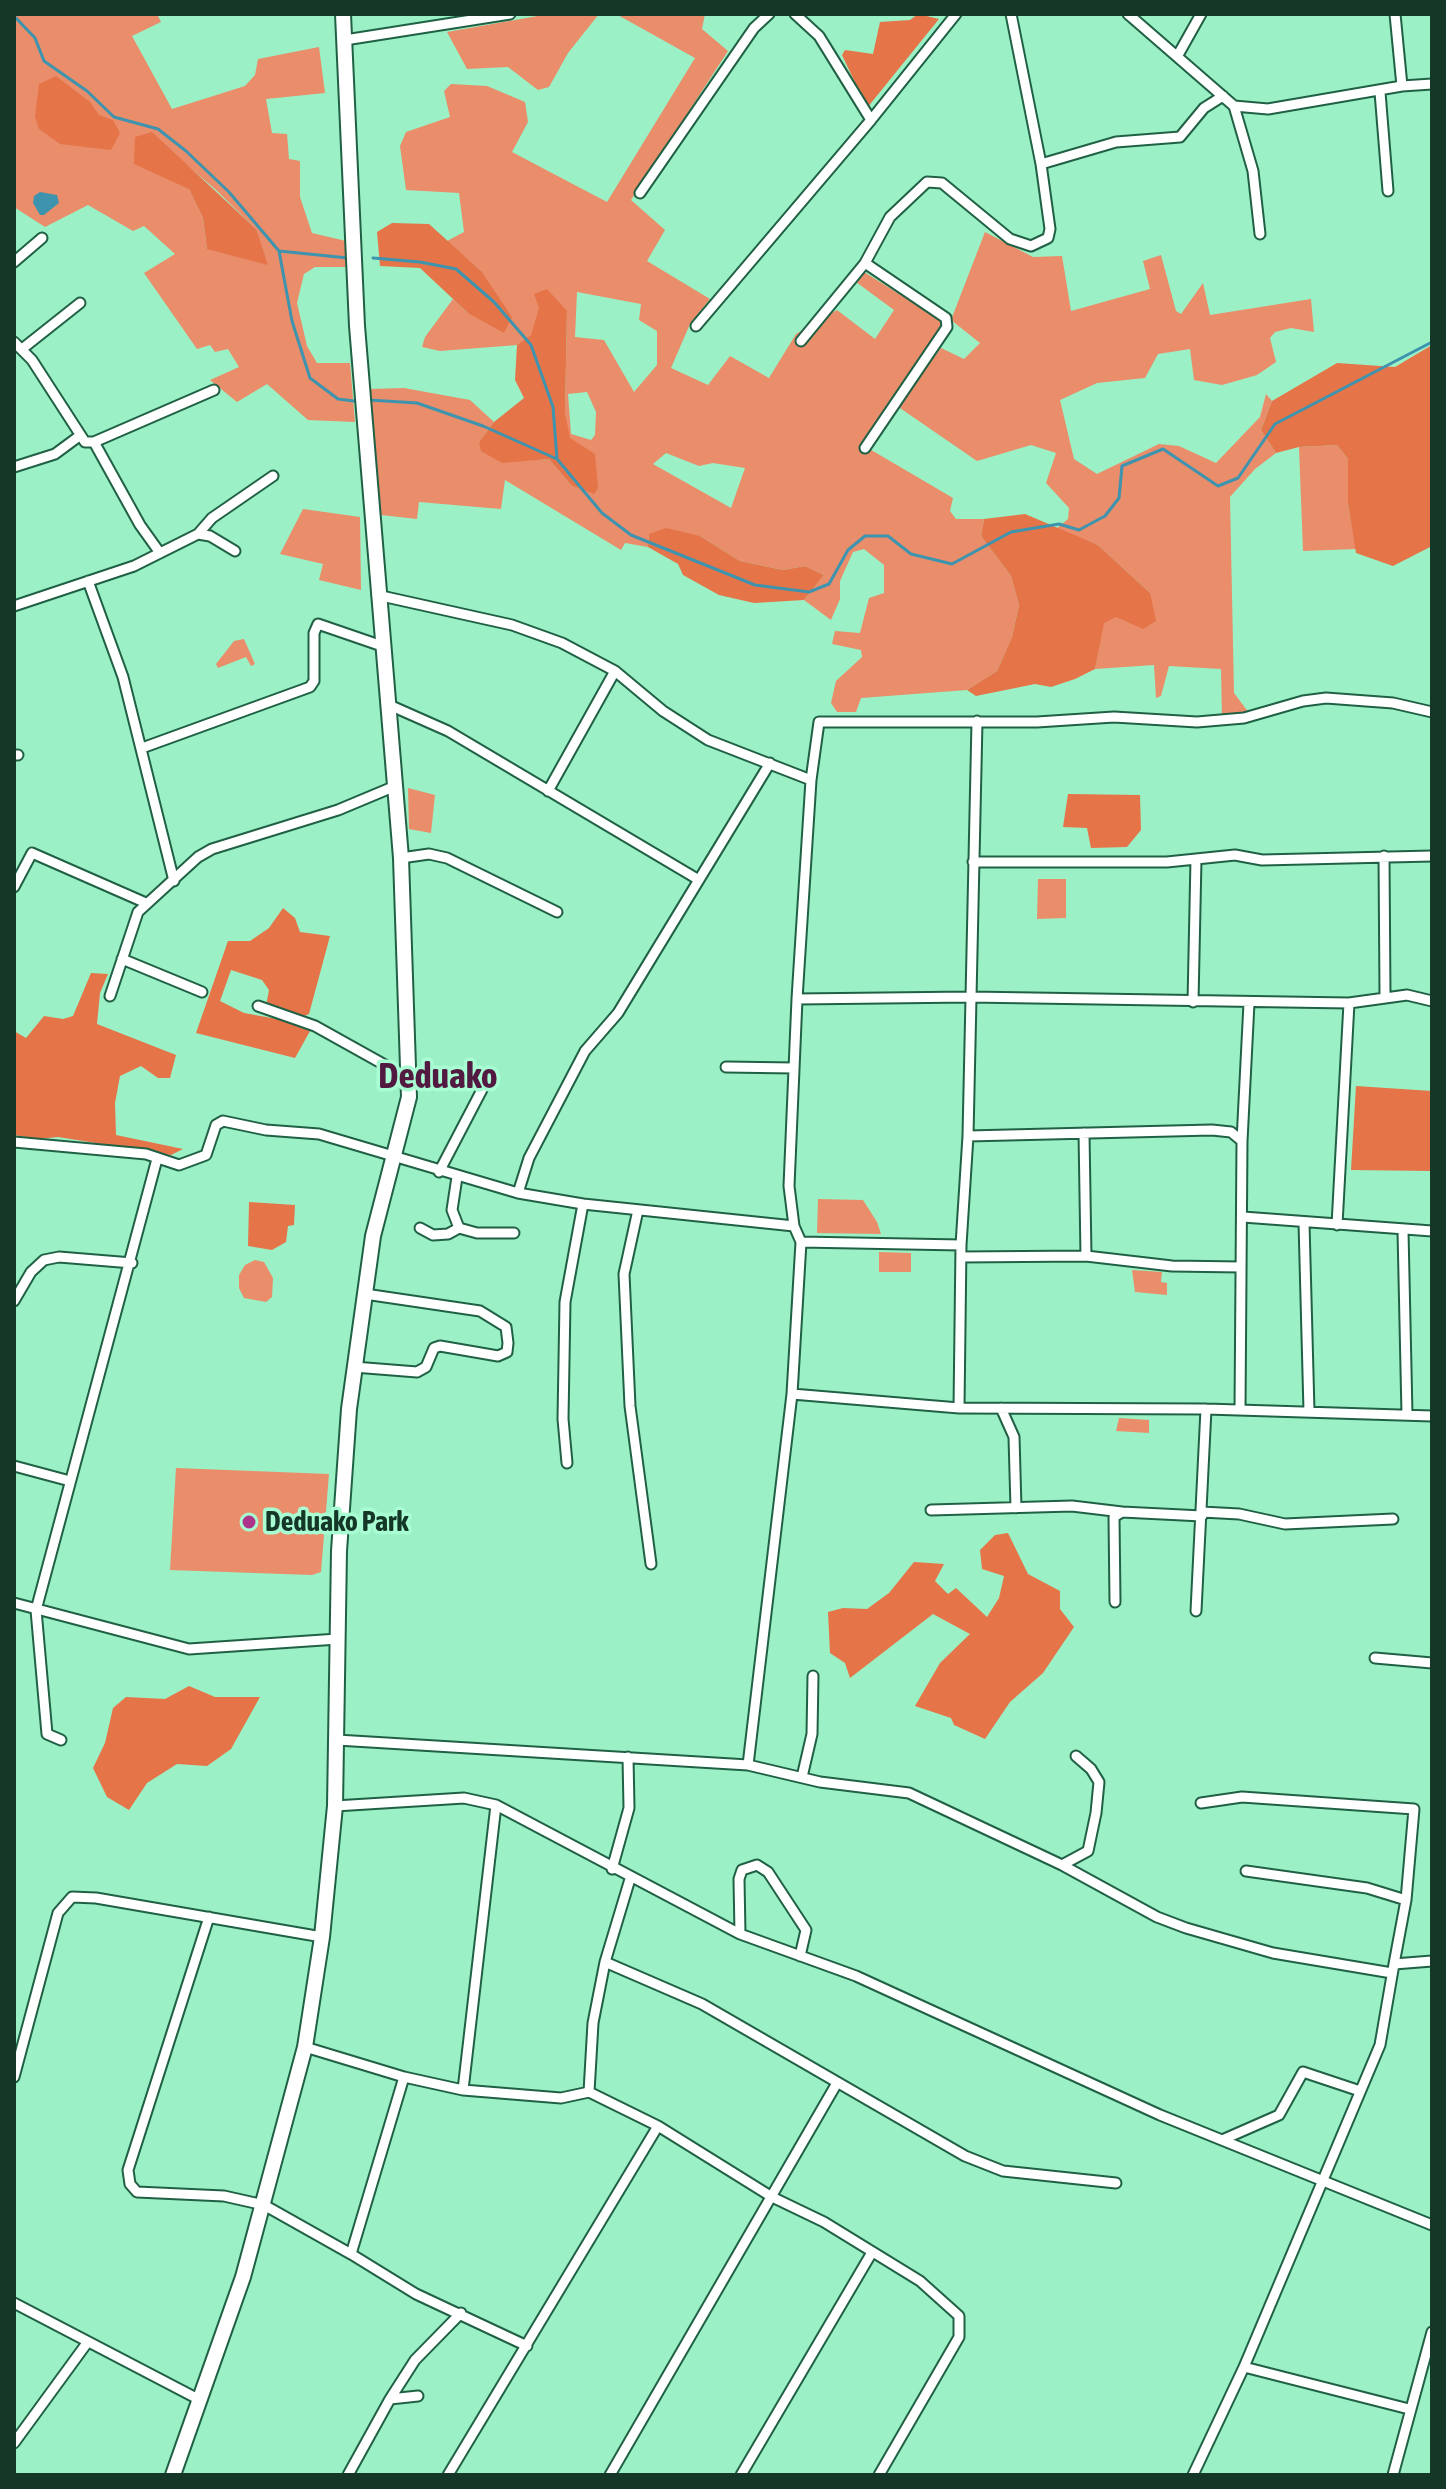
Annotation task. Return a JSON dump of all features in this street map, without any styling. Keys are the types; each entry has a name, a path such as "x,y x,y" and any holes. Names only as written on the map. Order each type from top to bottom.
{"street":[{"path":"173,2475 264,2205 305,2047 322,1937 335,1806 342,1500 354,1367 376,1221 396,1155 410,1079 401,858 357,326 343,14"},
{"path":"345,40 510,14"},
{"path":"640,193 754,28 769,14"},
{"path":"795,14 819,36 871,120"},
{"path":"696,326 871,120 956,14"},
{"path":"801,341 865,263 890,217 932,181 942,183 1010,239 1031,246 1044,242 1050,229 1041,164 1011,14"},
{"path":"1128,14 1234,106 1255,180 1260,234"},
{"path":"1178,55 1201,14"},
{"path":"1395,14 1402,86"},
{"path":"1234,106 1268,109 1402,86 1432,84"},
{"path":"1380,92 1388,191"},
{"path":"1041,164 1116,142 1180,137 1204,108 1223,96"},
{"path":"14,262 42,238"},
{"path":"865,263 946,318 947,327 865,448"},
{"path":"78,437 75,425 18,345 80,303"},
{"path":"78,437 94,442 214,390"},
{"path":"14,467 55,454 78,437"},
{"path":"94,442 140,525 160,553"},
{"path":"14,606 160,553 198,534 212,518 273,476"},
{"path":"198,534 210,536 235,551"},
{"path":"88,581 123,677 174,881"},
{"path":"377,595 512,625 562,643 615,671 663,711 708,740 811,780"},
{"path":"142,748 310,687 314,681 314,633 318,624 382,646"},
{"path":"548,791 615,671"},
{"path":"748,1765 792,1394 801,1242 794,1226 789,1186 797,999 816,729 822,720 1037,722 1114,717 1219,721 1326,698 1393,703 1432,712"},
{"path":"387,704 434,723 699,880"},
{"path":"959,1408 977,721"},
{"path":"518,1193 529,1158 585,1051 618,1013 770,763"},
{"path":"110,996 138,912 212,849 338,810 393,787"},
{"path":"14,887 32,853 146,903"},
{"path":"401,858 429,854 447,858 557,912"},
{"path":"973,862 1167,862 1235,855 1262,860 1432,856"},
{"path":"1384,856 1385,995"},
{"path":"1193,1002 1196,859"},
{"path":"122,959 202,992"},
{"path":"797,999 970,997 1349,1003 1385,995 1422,996 1432,1001"},
{"path":"1240,1410 1242,1141 1249,1003"},
{"path":"1337,1225 1349,1003"},
{"path":"258,1006 315,1026 410,1079"},
{"path":"726,1067 794,1068"},
{"path":"439,1172 486,1082"},
{"path":"14,1142 137,1153 179,1165 209,1152 216,1125 223,1121 266,1130 305,1131 518,1193 583,1204 794,1226"},
{"path":"968,1136 1212,1130 1231,1132 1242,1141"},
{"path":"1084,1133 1086,1256"},
{"path":"61,1740 52,1739 47,1734 36,1610 132,1263 157,1159"},
{"path":"457,1177 452,1210 459,1228"},
{"path":"567,1463 563,1419 565,1302 583,1204"},
{"path":"638,1210 624,1274 630,1406 651,1564"},
{"path":"1243,1217 1432,1231"},
{"path":"1304,1223 1309,1411"},
{"path":"420,1228 433,1235 448,1234 459,1228 477,1233 514,1233"},
{"path":"1403,1231 1407,1415"},
{"path":"801,1242 961,1245"},
{"path":"961,1257 1086,1256 1172,1266 1241,1267"},
{"path":"14,1301 31,1272 44,1260 59,1257 132,1263"},
{"path":"354,1367 417,1372 426,1367 434,1348 440,1346 498,1356 507,1352 506,1327 480,1311 365,1294"},
{"path":"792,1394 959,1408 1206,1409 1432,1416"},
{"path":"1001,1408 1014,1437 1016,1508"},
{"path":"1196,1611 1206,1409"},
{"path":"14,1466 70,1481"},
{"path":"931,1510 1072,1506 1122,1512 1239,1514 1285,1524 1393,1519"},
{"path":"1115,1602 1111,1526 1114,1517 1122,1512"},
{"path":"14,1603 189,1649 338,1639"},
{"path":"1375,1658 1432,1663"},
{"path":"802,1777 812,1734 813,1676"},
{"path":"337,1740 748,1765 802,1777 909,1793 1062,1865 1157,1917 1186,1928 1273,1953 1393,1968 1432,1961"},
{"path":"1062,1865 1088,1851 1096,1813 1099,1782 1091,1769 1076,1756"},
{"path":"612,1869 629,1808 628,1757"},
{"path":"1193,2475 1244,2367 1380,2045 1406,1900 1415,1816 1410,1806 1242,1797 1201,1803"},
{"path":"335,1806 464,1798 496,1805 630,1879 740,1934 856,1976 1222,2140 1432,2225"},
{"path":"463,2090 496,1805"},
{"path":"740,1934 739,1879 742,1870 757,1865 768,1872 806,1930 800,1956"},
{"path":"1246,1871 1367,1888 1406,1900"},
{"path":"589,2092 593,2023 605,1962 630,1879"},
{"path":"14,2077 58,1913 72,1897 322,1937"},
{"path":"209,1917 128,2170 130,2184 146,2194 224,2196 264,2205 416,2294 527,2346"},
{"path":"605,1962 702,2004 965,2156 1003,2171 1116,2183"},
{"path":"305,2047 404,2077 463,2090 561,2098 589,2092 658,2126 772,2197 824,2222 871,2254 920,2281 950,2306 961,2325 942,2369 879,2475"},
{"path":"1222,2140 1279,2115 1303,2072 1360,2091"},
{"path":"351,2254 404,2077"},
{"path":"610,2475 837,2083"},
{"path":"448,2475 658,2126"},
{"path":"741,2475 871,2254"},
{"path":"14,2303 200,2400"},
{"path":"348,2475 415,2360 461,2313"},
{"path":"1393,2475 1432,2332"},
{"path":"14,2443 87,2343"},
{"path":"1244,2367 1409,2409"},
{"path":"390,2399 418,2396"}],"shaded area":[{"path":"14,14 157,14 161,22 132,36 172,109 245,86 255,75 258,59 319,47 325,93 266,99 272,133 287,134 289,159 300,161 300,197 312,233 346,241 346,267 315,267 304,274 297,303 307,346 317,363 350,363 355,422 308,420 267,384 237,402 210,380 239,367 228,349 215,352 210,345 197,349 144,273 175,254 144,226 133,231 88,205 45,227 14,207","holes":["188,166 256,229 207,249 203,218 189,189"]},
{"path":"549,14 599,14 568,53 549,87 538,90 508,67 467,69 447,32"},
{"path":"616,14 705,14 702,29 728,51 631,200 665,230 647,261 710,299 690,324 671,368 708,385 730,356 769,378 796,334 837,310 875,339 894,310 856,282 864,272 941,320 940,333 861,444 953,498 950,511 956,519 984,519 981,536 1011,576 1019,605 1012,637 997,671 967,690 861,698 856,712 837,712 831,703 836,681 862,657 861,650 832,644 835,631 860,633 869,598 884,593 884,565 864,549 853,552 840,581 840,599 831,620 804,600 824,575 805,566 783,570 740,561 700,536 649,534 648,547 625,543 621,550 505,480 501,509 419,502 417,519 381,515 369,389 404,388 470,400 494,422 479,442 500,462 549,459 571,485 565,413 567,311 540,308 531,336 517,345 440,351 422,347 425,337 453,299 468,313 481,271 447,241 464,232 459,193 406,190 400,146 406,132 450,117 444,91 451,84 487,86 525,102 528,122 512,152 607,202 695,58","holes":["577,292 641,304 639,320 657,331 657,365 634,392 604,340 575,337","587,392 596,412 595,435 591,440 571,434 568,394","666,453 699,466 713,463 745,468 731,508 653,464"]},
{"path":"918,14 939,19 867,108 842,55 845,50 873,54 880,22 910,20"},
{"path":"56,76 90,102 99,115 113,120 120,133 111,150 60,144 39,129 35,117 39,84"},
{"path":"152,132 256,229 268,265 207,249 203,218 189,189 134,164 135,137"},
{"path":"392,223 429,224 481,271 512,317 504,333 468,313 420,268 380,266 377,232"},
{"path":"985,232 1033,257 1062,256 1071,311 1150,289 1143,261 1161,255 1176,311 1181,314 1203,283 1210,315 1311,299 1314,332 1291,328 1275,332 1270,338 1276,362 1257,375 1222,385 1194,380 1190,349 1158,354 1145,378 1097,383 1060,400 1074,459 1097,474 1159,444 1179,446 1216,463 1260,417 1266,394 1272,401 1261,430 1276,453 1255,469 1230,497 1234,693 1249,713 1222,719 1221,669 1169,666 1161,696 1156,698 1154,665 1095,669 1103,623 1150,593 1098,545 1056,529 1068,519 1069,508 1046,483 1056,453 1031,445 977,461 897,406 941,348 964,359 980,343 951,320"},
{"path":"547,289 567,311 565,413 570,438 595,454 598,488 594,494 571,485 549,459 502,463 481,451 479,442 494,422 524,398 515,380 517,345 531,335 539,308 534,294"},
{"path":"1432,345 1432,546 1393,566 1356,553 1348,503 1348,459 1337,445 1299,447 1276,453 1261,430 1272,401 1337,363 1395,367"},
{"path":"1337,445 1348,459 1348,503 1356,549 1303,551 1299,447"},
{"path":"303,509 360,517 361,590 319,580 323,564 280,554"},
{"path":"1025,514 1098,545 1150,593 1156,621 1143,629 1116,617 1104,623 1095,669 1075,679 1051,687 1035,684 976,696 967,690 997,671 1012,637 1019,605 1011,576 981,536 984,519"},
{"path":"666,528 700,536 740,561 783,570 805,566 824,575 804,600 754,603 719,595 683,575 678,564 648,547 649,534"},
{"path":"244,639 255,664 251,666 246,657 218,668 216,664 234,641"},
{"path":"408,788 435,795 431,833 409,829"},
{"path":"1068,794 1140,795 1141,830 1127,847 1091,848 1087,828 1063,827"},
{"path":"1038,879 1066,879 1066,918 1037,919"},
{"path":"283,908 295,918 300,932 330,936 309,1014 299,1018 266,1006 269,990 262,980 231,970 220,1001 244,1013 305,1024 310,1031 295,1058 196,1033 228,941 250,941 269,928"},
{"path":"91,973 108,974 100,993 97,1024 176,1055 170,1078 158,1078 141,1066 120,1076 115,1103 116,1135 183,1149 171,1155 58,1137 38,1139 14,1135 14,1031 26,1038 44,1016 63,1019 73,1016"},
{"path":"1356,1086 1432,1091 1432,1171 1351,1170"},
{"path":"818,1199 863,1200 881,1234 817,1233"},
{"path":"249,1202 295,1205 294,1225 288,1226 286,1242 272,1250 248,1246"},
{"path":"879,1252 911,1253 911,1272 879,1272"},
{"path":"255,1260 264,1262 273,1278 272,1297 266,1302 244,1298 239,1288 239,1275 245,1265"},
{"path":"1132,1270 1162,1272 1161,1282 1167,1283 1167,1295 1135,1292"},
{"path":"1119,1418 1149,1420 1149,1433 1116,1431"},
{"name":"Deduako Park","path":"176,1468 329,1474 321,1572 312,1575 170,1570"},
{"path":"1008,1533 1028,1574 1060,1591 1060,1609 1074,1627 1043,1673 1010,1702 985,1739 954,1725 951,1718 915,1706 940,1663 970,1634 933,1614 850,1678 845,1663 830,1653 828,1612 843,1608 867,1609 889,1593 914,1562 944,1564 935,1581 948,1594 956,1588 987,1617 999,1598 1004,1576 982,1569 980,1550 995,1535"},
{"path":"189,1686 215,1697 260,1697 231,1749 207,1766 177,1764 147,1783 129,1810 107,1797 93,1768 105,1743 113,1708 126,1697 165,1699"}],"water":[{"path":"40,192 57,195 59,203 44,215 40,215 33,203 34,196"}],"waterway":[{"path":"14,16 35,38 44,61 87,91 114,117 158,129 186,151 229,192 279,251 348,258"},
{"path":"279,251 292,321 310,378 338,399 354,401"},
{"path":"373,258 456,269 494,302 531,345 553,407 557,459 602,513 631,535 755,585 809,592 829,584 848,550 865,536 888,536 911,554 952,564 1011,532 1059,524 1079,530 1105,516 1119,498 1122,466 1163,449 1218,486 1238,478 1275,424 1432,342"},
{"path":"369,400 417,403 483,426 557,459"}],"place":[{"name":"Deduako Park","path":"249,1522"}],"district":[{"name":"Deduako","path":"438,1077"}]}
